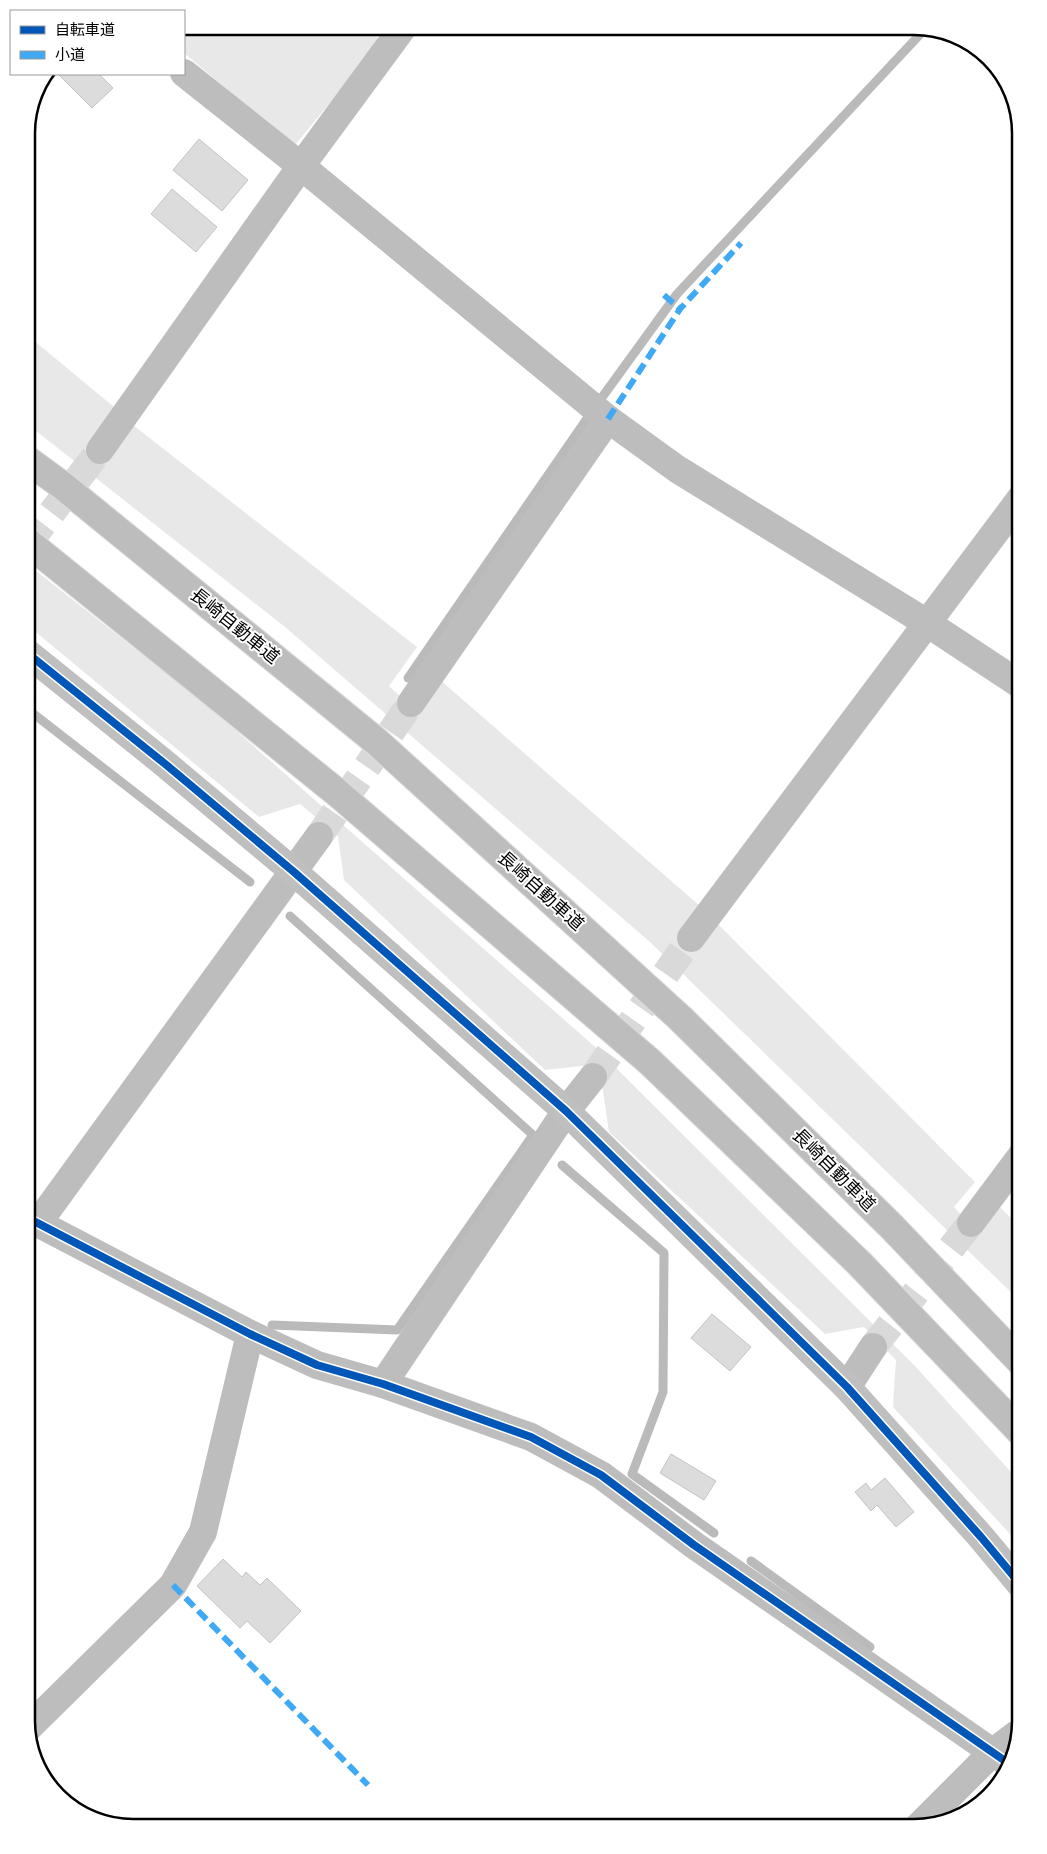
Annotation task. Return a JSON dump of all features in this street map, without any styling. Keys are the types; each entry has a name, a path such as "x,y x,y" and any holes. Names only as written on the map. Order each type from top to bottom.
{"main road":[{"path":"100,450 301,166 397,35"},
{"path":"185,75 301,166 608,419 677,468 927,623 1012,678"},
{"path":"411,703 608,419"},
{"name":"長崎自動車道","path":"35,466 63,486 385,748 680,1018 892,1227 1012,1353"},
{"path":"691,938 1012,510"},
{"path":"35,548 335,791 650,1062 859,1263 1012,1423"},
{"path":"35,1216 294,872 319,836"},
{"path":"383,1384 566,1111 592,1077"},
{"path":"971,1223 1012,1168"},
{"path":"35,1222 250,1334 317,1365 383,1384 531,1437 601,1475 694,1545 1000,1758"},
{"path":"35,1721 173,1585 203,1532 250,1334"},
{"path":"847,1387 873,1348"},
{"path":"929,1818 1000,1758 1009,1745"}],"street":[{"path":"35,659 164,763 294,872 566,1111 847,1387 1012,1573"}],"shaded area":[{"path":"185,35 376,35 379,44 294,146 185,54"},
{"path":"35,341 114,407 90,460 133,425 417,647 389,686 417,712 439,679 700,906 975,1182 954,1207 976,1232 1000,1207 1012,1219 1012,1293 650,942 285,627 35,430"},
{"path":"35,570 208,706 594,1046 915,1366 1012,1473 1012,1536 893,1407 896,1360 864,1327 825,1334 609,1132 599,1064 545,1070 344,880 338,836 300,804 259,817 35,631"}],"building":[{"path":"59,75 100,75 113,88 92,108"},
{"path":"199,139 248,180 222,211 173,170"},
{"path":"172,189 217,227 196,252 151,214"},
{"path":"712,1314 751,1347 730,1371 691,1338"},
{"path":"671,1454 716,1481 704,1500 660,1473"},
{"path":"885,1478 914,1512 896,1527 877,1505 871,1511 855,1492 866,1483 871,1490"},
{"path":"223,1559 242,1577 246,1572 260,1585 267,1578 301,1611 270,1643 247,1621 240,1628 197,1586"}],"waterway":[{"path":"603,396 677,294 919,35"},
{"path":"408,678 586,420"},
{"path":"35,715 250,882"},
{"path":"272,1325 397,1330 533,1135 290,916"},
{"path":"562,1165 664,1253 663,1392 632,1474 714,1533"},
{"path":"751,1561 870,1647"}],"tunnel":[{"path":"35,534 100,450"},
{"path":"319,836 411,703"},
{"path":"593,1077 691,938"},
{"path":"873,1347 971,1223"}],"marked path":[{"path":"608,419 680,309 741,243"},
{"path":"664,295 680,309"},
{"path":"173,1585 368,1785"}],"cycle path":[{"path":"35,659 164,763 294,872 566,1111 847,1387 1012,1574"},
{"path":"35,1222 250,1334 317,1365 383,1384 531,1437 601,1475 694,1545 1004,1760"}]}
